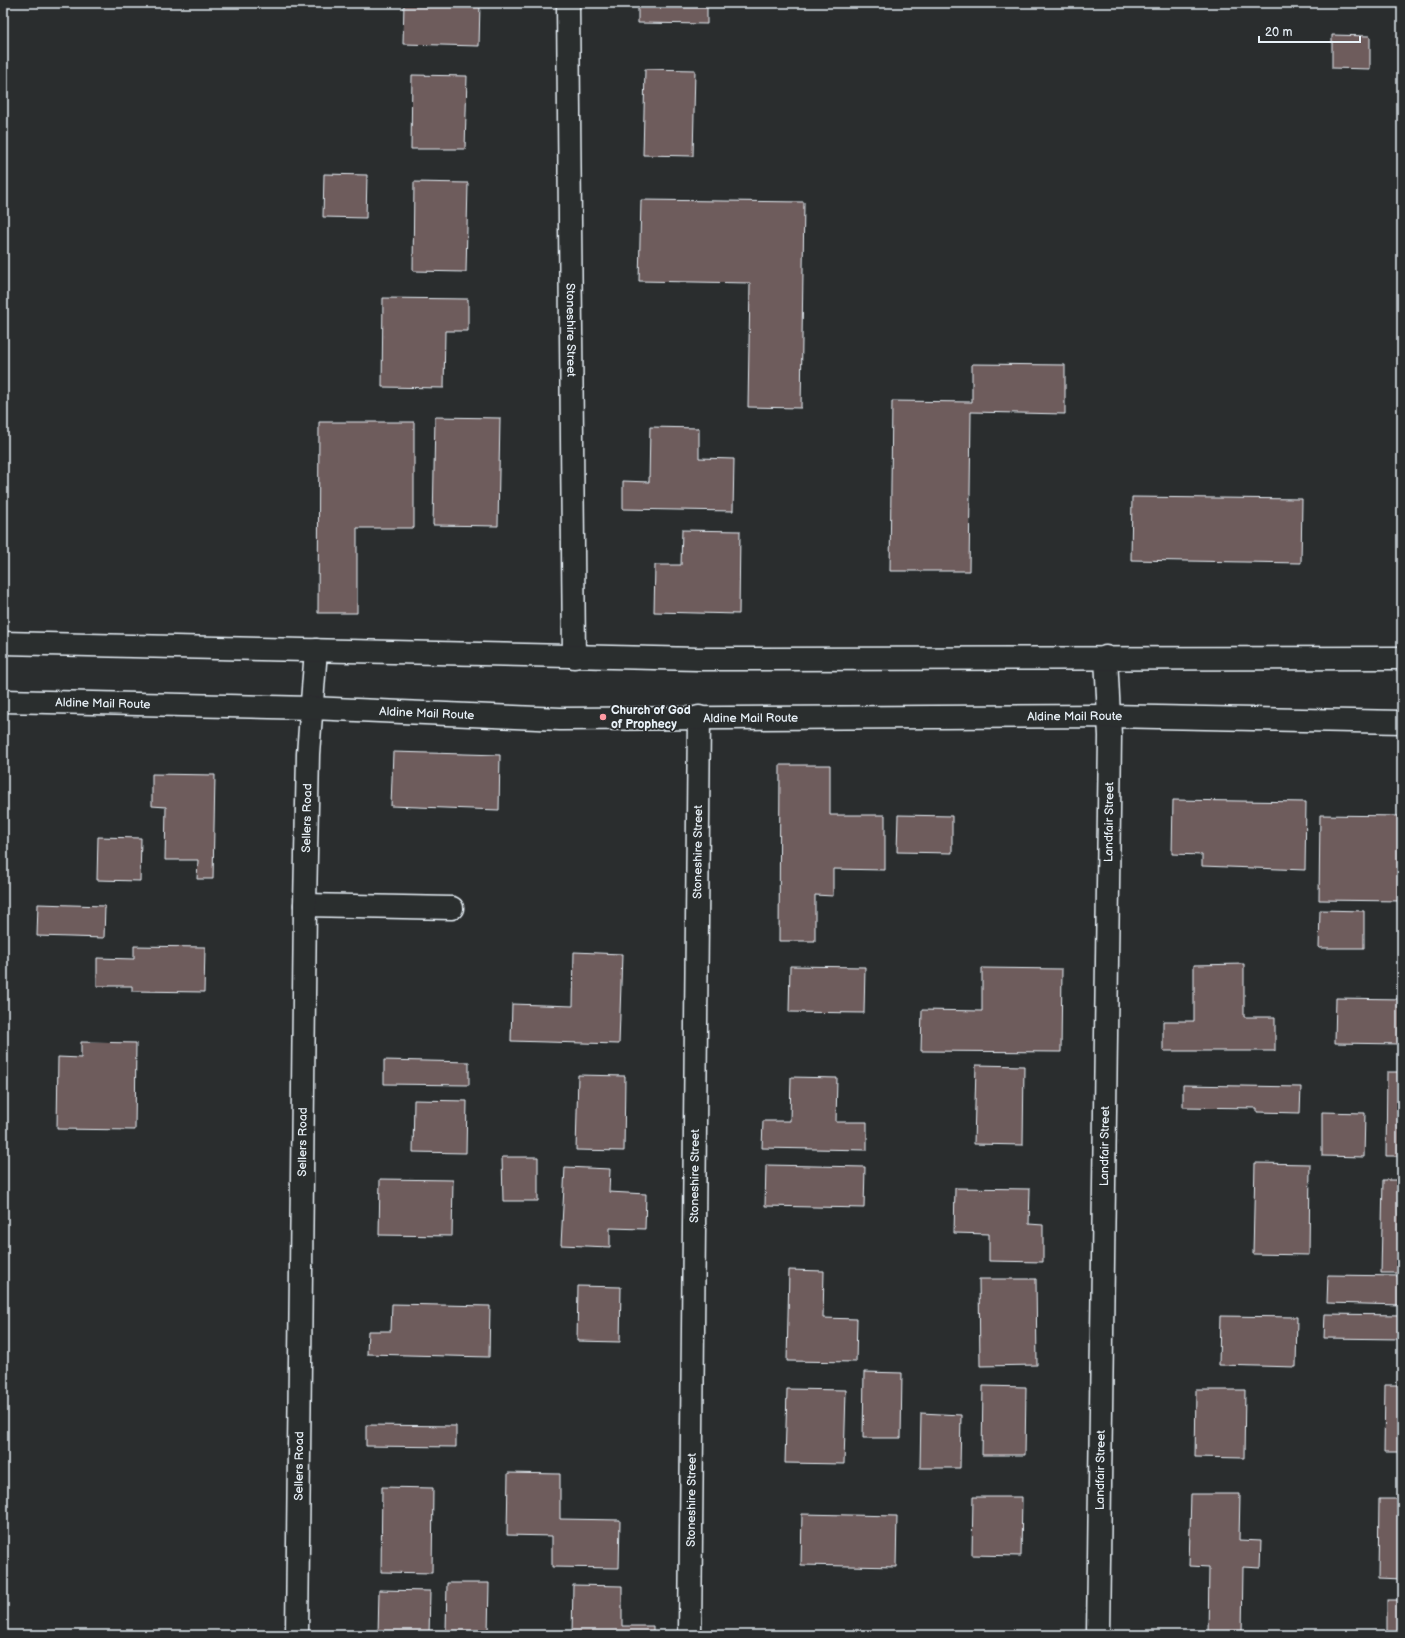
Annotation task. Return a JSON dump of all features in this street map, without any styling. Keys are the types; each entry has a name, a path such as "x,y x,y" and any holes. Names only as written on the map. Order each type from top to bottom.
{"street":[{"name":"Stoneshire Street","path":"568,3 574,657"},
{"path":"3,643 698,659 1106,657 1402,658"},
{"name":"Sellers Road","path":"297,1635 305,905 308,754 316,650"},
{"name":"Landfair Street","path":"1098,1635 1110,716 1106,657"},
{"name":"Aldine Mail Route","path":"3,701 311,708 560,719 699,717 1110,716 1402,722"},
{"name":"Stoneshire Street","path":"690,1635 699,717"},
{"path":"305,905 452,908"}],"building":[{"path":"404,3 480,3 479,46 403,44"},
{"path":"638,3 707,3 707,24 638,23"},
{"path":"1332,35 1370,36 1370,69 1332,68"},
{"path":"645,69 695,70 693,156 643,155"},
{"path":"412,75 467,76 465,149 411,149"},
{"path":"324,174 367,175 366,218 323,217"},
{"path":"414,182 468,183 466,272 413,271"},
{"path":"641,200 804,202 801,408 748,407 750,283 639,281"},
{"path":"383,298 468,299 468,331 445,331 444,388 382,387"},
{"path":"972,364 1065,365 1065,414 971,412 969,571 890,571 892,401 972,402"},
{"path":"435,417 500,418 498,526 433,525"},
{"path":"319,422 414,422 414,528 357,528 357,613 318,613"},
{"path":"650,427 699,428 699,458 734,459 733,511 623,509 623,481 649,482"},
{"path":"1132,497 1302,499 1301,563 1131,560"},
{"path":"682,530 740,531 739,614 654,612 655,565 681,565"},
{"path":"393,752 500,755 499,810 391,806"},
{"path":"780,765 830,765 830,815 885,815 885,870 833,869 833,896 815,895 815,941 779,941"},
{"path":"152,774 215,775 213,879 197,879 198,860 165,860 166,807 152,806"},
{"path":"1173,800 1306,802 1305,870 1202,866 1202,855 1172,854"},
{"path":"898,815 952,816 952,853 897,852"},
{"path":"1320,815 1402,816 1402,901 1319,900"},
{"path":"98,837 141,838 140,881 97,880"},
{"path":"38,904 105,906 104,938 37,936"},
{"path":"1320,910 1364,911 1364,948 1319,948"},
{"path":"134,946 205,947 204,992 132,991 132,986 97,986 97,958 134,959"},
{"path":"574,952 622,954 619,1044 511,1041 512,1004 573,1006"},
{"path":"1244,964 1244,1017 1275,1017 1275,1051 1163,1051 1163,1021 1194,1021 1194,965"},
{"path":"790,966 865,967 864,1013 789,1012"},
{"path":"982,968 1062,969 1061,1052 921,1051 922,1010 982,1011"},
{"path":"1336,998 1402,999 1402,1044 1335,1043"},
{"path":"81,1042 136,1043 135,1130 57,1129 58,1057 81,1058"},
{"path":"384,1060 469,1062 469,1085 384,1084"},
{"path":"976,1065 1024,1066 1023,1145 974,1144"},
{"path":"1387,1072 1402,1072 1402,1156 1386,1156"},
{"path":"578,1075 625,1076 624,1151 576,1150"},
{"path":"791,1077 837,1078 836,1122 867,1122 867,1150 762,1148 763,1121 790,1121"},
{"path":"1183,1085 1301,1087 1300,1113 1257,1112 1257,1108 1183,1107"},
{"path":"414,1100 467,1101 466,1153 413,1152"},
{"path":"1322,1112 1365,1113 1364,1157 1322,1156"},
{"path":"502,1157 538,1157 538,1201 503,1201"},
{"path":"1255,1163 1310,1164 1309,1255 1253,1254"},
{"path":"766,1165 865,1167 864,1208 765,1206"},
{"path":"565,1167 610,1169 609,1192 646,1194 645,1229 610,1228 610,1247 561,1245"},
{"path":"380,1179 453,1180 452,1236 379,1235"},
{"path":"1383,1180 1402,1180 1402,1273 1381,1273"},
{"path":"955,1188 1030,1189 1029,1224 1043,1225 1043,1262 989,1261 989,1234 954,1233"},
{"path":"789,1270 824,1271 823,1318 857,1319 856,1362 787,1361"},
{"path":"1328,1275 1402,1276 1402,1305 1327,1303"},
{"path":"979,1279 1036,1279 1037,1365 980,1366"},
{"path":"578,1286 621,1287 620,1342 577,1341"},
{"path":"392,1304 490,1306 489,1357 367,1354 368,1331 391,1331"},
{"path":"1325,1314 1402,1315 1402,1339 1324,1338"},
{"path":"1220,1316 1297,1317 1296,1367 1219,1365"},
{"path":"864,1372 902,1373 901,1438 863,1438"},
{"path":"1385,1385 1402,1385 1402,1452 1384,1452"},
{"path":"983,1386 1026,1387 1025,1455 982,1455"},
{"path":"787,1389 846,1390 844,1464 785,1463"},
{"path":"1196,1390 1245,1390 1244,1458 1195,1457"},
{"path":"921,1413 961,1415 960,1468 920,1468"},
{"path":"366,1425 456,1426 456,1447 366,1446"},
{"path":"508,1473 560,1474 560,1519 620,1520 619,1568 552,1567 552,1536 507,1535"},
{"path":"382,1487 433,1488 432,1573 381,1572"},
{"path":"1191,1494 1240,1494 1239,1540 1261,1541 1260,1568 1243,1567 1242,1635 1208,1635 1209,1567 1189,1566"},
{"path":"973,1497 1022,1497 1021,1556 972,1555"},
{"path":"1379,1499 1402,1499 1402,1580 1378,1579"},
{"path":"802,1514 897,1516 896,1567 801,1565"},
{"path":"447,1583 489,1583 488,1633 446,1632"},
{"path":"573,1585 622,1586 622,1626 653,1626 653,1635 572,1635"},
{"path":"379,1590 430,1591 429,1635 378,1635"},
{"path":"1387,1600 1402,1600 1402,1635 1387,1635"}],"place":[{"name":"Church of God of Prophecy","path":"603,717"}]}
